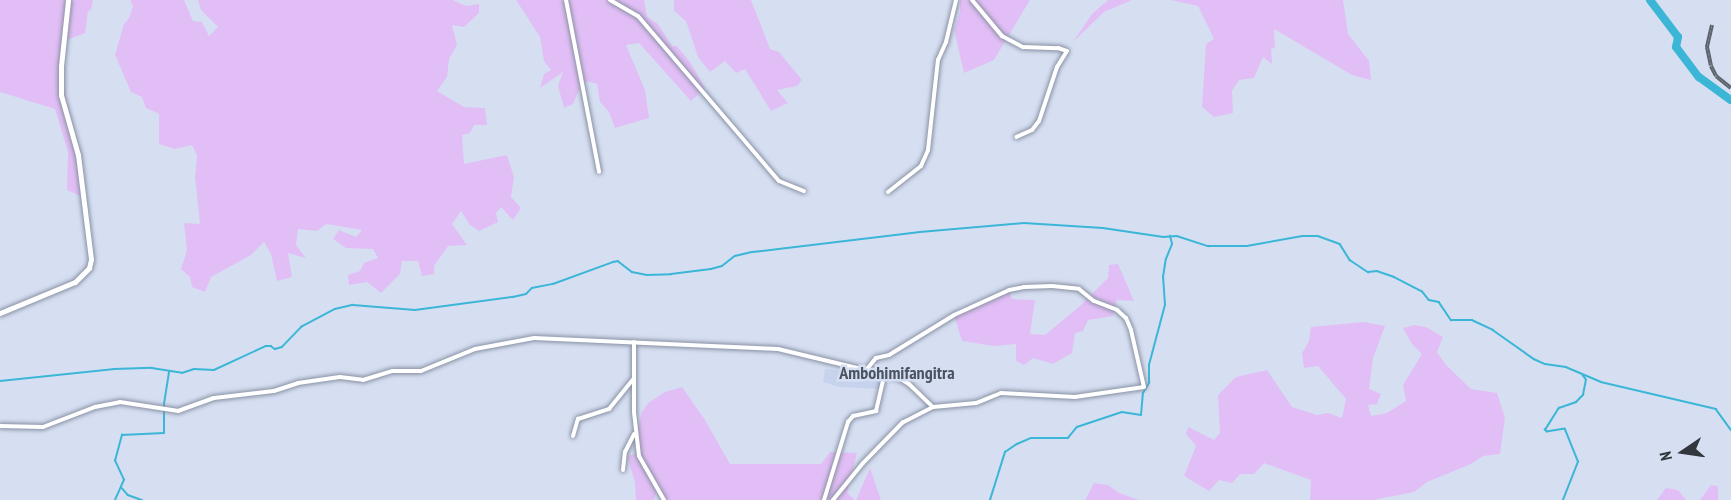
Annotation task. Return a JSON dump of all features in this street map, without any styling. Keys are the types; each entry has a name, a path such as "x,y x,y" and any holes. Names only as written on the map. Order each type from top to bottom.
{"main road":[{"path":"0,313 75,282 89,268 91,259 78,155 61,95 61,66 68,0"}],"street":[{"path":"566,0 599,172"},
{"path":"610,0 638,16 779,181 804,191"},
{"path":"888,192 921,166 928,150 938,60 946,42 956,0"},
{"path":"972,0 1002,36 1023,47 1058,48 1067,51 1057,67 1039,121 1032,130 1016,137"},
{"path":"833,500 885,439 903,422 933,407 976,403 1001,393 1075,397 1144,387 1131,330 1126,318 1117,310 1094,301 1079,289 1052,286 1009,290 937,324 889,355 876,358 866,370"},
{"path":"0,426 43,427 95,407 120,402 164,411 178,411 214,398 234,394 274,392 298,383 340,377 363,380 393,371 421,371 475,349 534,338 778,349 885,373 909,384 933,407"},
{"path":"634,342 635,433 639,456 664,500"},
{"path":"824,500 848,422 853,416 876,411 885,373"},
{"path":"573,436 578,419 609,409 633,379"},
{"path":"623,470 625,452 635,433"}],"shaded area":[{"path":"0,0 93,0 91,10 88,11 85,33 64,41 61,66 83,197 67,190 68,152 55,109 0,92"},
{"path":"130,0 184,0 193,21 202,22 209,36 218,27 201,10 198,0 453,0 466,6 479,4 479,13 464,27 452,25 457,45 449,59 447,77 437,91 464,107 485,108 487,125 474,125 470,133 462,135 464,164 507,155 514,177 511,197 521,208 513,220 501,207 496,213 498,222 479,231 470,225 461,211 452,224 467,245 448,246 434,266 434,274 422,276 418,261 402,261 400,274 381,293 367,282 349,285 348,275 360,271 364,263 378,258 373,249 346,248 333,239 339,230 356,237 362,230 326,224 317,231 298,229 296,245 306,258 288,253 292,277 277,281 271,254 264,242 251,255 211,277 205,292 192,287 190,277 181,269 187,250 184,223 200,224 195,177 197,155 192,145 175,149 159,144 159,114 146,108 142,97 131,92 115,55 124,24 133,6"},
{"path":"516,0 644,0 647,17 658,24 672,46 677,46 690,62 705,88 691,101 639,43 626,45 645,90 649,118 615,128 609,112 600,102 597,84 586,81 573,104 564,108 558,86 563,72 540,88 544,74 551,70 544,61 540,37"},
{"path":"674,0 751,0 770,49 779,52 802,80 797,86 777,90 788,103 771,111 745,69 736,73 725,61 710,72 698,57 686,21 674,11"},
{"path":"960,0 1030,0 994,60 964,73 954,30 960,12"},
{"path":"1108,0 1132,0 1104,12 1073,42 1092,14"},
{"path":"1171,0 1343,0 1348,34 1369,61 1371,80 1352,75 1274,29 1275,48 1271,49 1272,64 1263,57 1254,78 1239,80 1232,91 1233,113 1214,117 1202,107 1206,44 1214,39 1198,6"},
{"path":"1118,264 1134,301 1117,300 1113,316 1088,320 1083,331 1075,333 1072,353 1053,364 1033,358 1024,365 1016,361 1016,344 994,346 962,341 954,315 1009,290 1012,299 1035,300 1030,334 1045,335 1080,306 1108,278 1109,265"},
{"path":"1364,322 1385,326 1373,358 1369,389 1381,394 1377,404 1368,405 1371,416 1387,413 1406,401 1403,385 1422,354 1412,344 1403,328 1414,325 1426,327 1443,337 1437,352 1446,365 1471,389 1497,393 1505,418 1500,454 1483,456 1471,464 1427,482 1414,492 1373,500 1310,500 1311,480 1264,463 1254,474 1240,474 1232,483 1219,480 1209,491 1184,476 1196,446 1186,434 1188,427 1214,440 1220,433 1218,395 1236,377 1267,370 1292,407 1317,415 1328,413 1342,418 1346,399 1318,366 1304,368 1302,353 1309,341 1311,327"},
{"path":"825,369 882,375 880,389 839,387 823,382"},
{"path":"682,387 705,420 730,464 821,464 830,452 857,453 847,493 855,500 665,500 657,490 654,500 636,500 635,482 627,456 636,454 636,436 642,412 648,403 665,392"},
{"path":"870,468 881,500 856,500"},
{"path":"1094,483 1108,485 1119,493 1139,500 1085,500"},
{"path":"1711,485 1718,486 1718,500 1700,500"},
{"path":"1666,488 1678,490 1686,500 1657,500"}],"waterway":[{"path":"1650,0 1678,37 1676,47 1699,77 1731,100"},
{"path":"0,381 114,369 152,368 182,373 194,369 214,370 266,346 275,349 282,347 301,327 335,309 353,305 415,310 513,297 526,294 532,288 553,284 618,261 632,272 647,275 671,274 711,269 722,266 735,256 753,252 920,232 1024,223 1103,228 1163,237 1177,236 1208,246 1247,246 1302,236 1318,236 1340,244 1350,260 1368,272 1377,271 1422,291 1429,300 1439,302 1451,320 1472,320 1493,330 1534,359 1545,364 1566,367 1601,382 1716,409 1731,430"},
{"path":"990,500 1005,452 1017,444 1031,438 1068,438 1077,427 1122,412 1141,415 1143,393 1149,383 1149,365 1165,305 1163,277 1166,259 1172,244 1170,236"},
{"path":"115,500 124,480 115,461 122,435 164,433 164,404 169,371"},
{"path":"1563,500 1578,462 1565,429 1547,432 1545,430 1559,408 1576,402 1583,395 1586,380 1583,376"},
{"path":"122,488 128,495 142,500"}],"railway":[{"path":"1712,25 1707,47 1711,66 1716,76 1731,88"}],"district":[{"name":"Ambohimifangitra","path":"897,373"}]}
